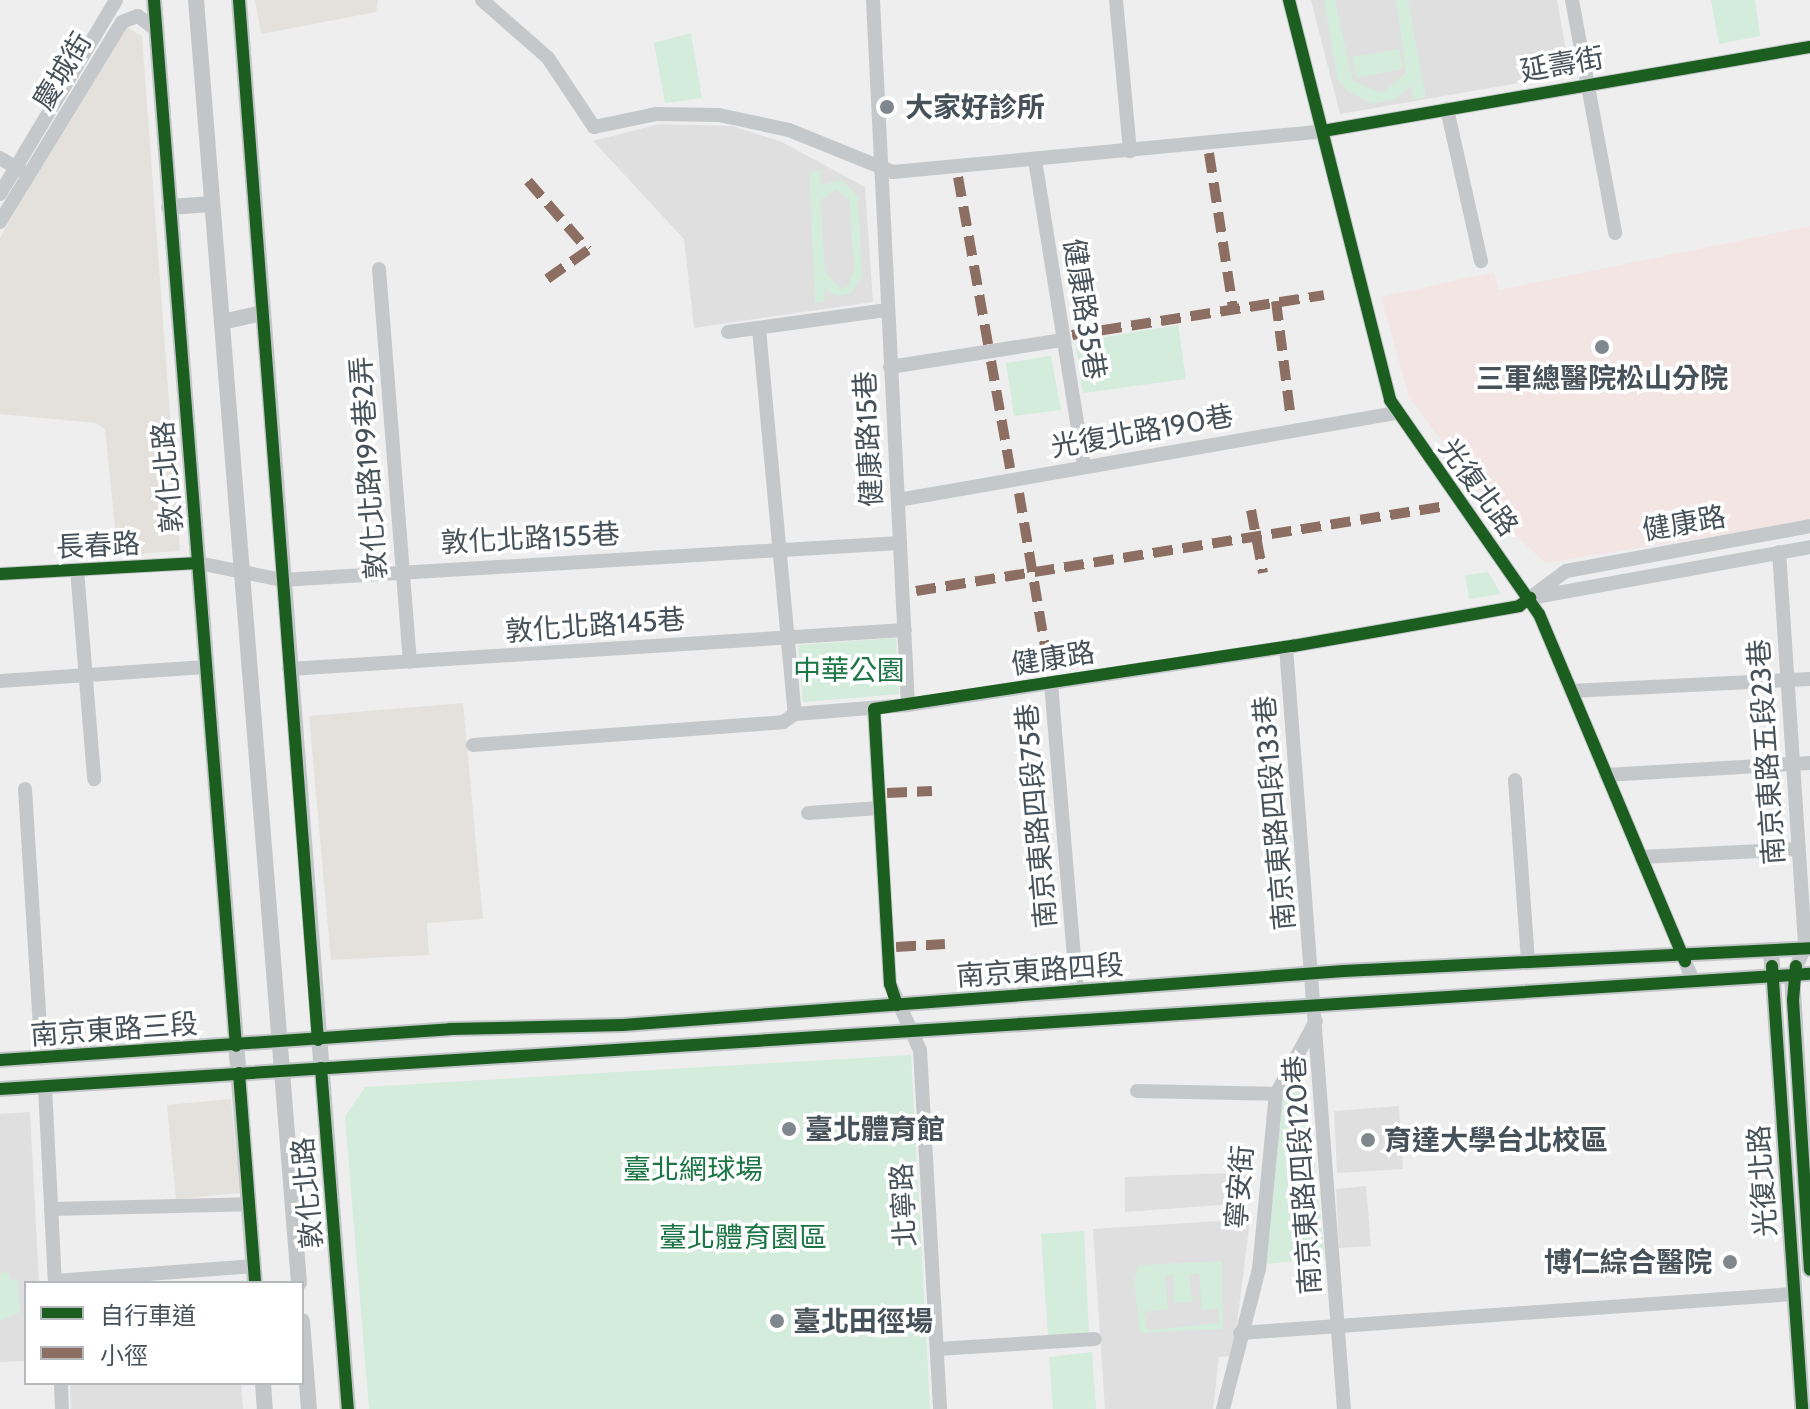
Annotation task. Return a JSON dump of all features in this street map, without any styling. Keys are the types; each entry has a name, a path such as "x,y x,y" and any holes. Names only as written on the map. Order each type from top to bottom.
{"main road":[{"name":"敦化北路","path":"154,0 255,1275"},
{"name":"敦化北路","path":"196,0 299,1281"},
{"name":"敦化北路","path":"239,0 348,1409"},
{"path":"169,207 212,204"},
{"path":"222,322 262,313"},
{"name":"南京東路四段","path":"280,1043 897,1005 1528,960 1807,948"},
{"name":"光復北路","path":"1771,950 1803,1407"},
{"name":"南京東路四段","path":"282,1070 912,1028 1316,1012 1810,974"},
{"name":"光復北路","path":"1792,975 1810,1269"},
{"name":"南京東路三段","path":"0,1060 280,1043"},
{"name":"南京東路三段","path":"0,1089 282,1070"},
{"path":"304,1346 309,1409"},
{"path":"263,1385 265,1409"}],"street":[{"name":"慶城街","path":"0,222 22,172 116,0"},
{"path":"482,0 548,58 594,127 656,114 719,115 817,139 879,170"},
{"name":"健康路15巷","path":"873,0 879,170 908,705"},
{"path":"1116,0 1130,151"},
{"name":"光復北路","path":"1289,0 1396,413 1530,598 1693,981"},
{"path":"1572,0 1615,233"},
{"name":"慶城街","path":"0,194 22,172 122,22 138,16 155,29"},
{"name":"延壽街","path":"879,170 1035,160 1323,131 1810,47"},
{"path":"1447,109 1481,261"},
{"path":"0,158 22,172"},
{"name":"健康路35巷","path":"1035,160 1084,467"},
{"name":"敦化北路199巷2弄","path":"379,269 410,662"},
{"path":"728,332 887,310"},
{"path":"759,329 795,714"},
{"path":"890,367 1063,340"},
{"name":"光復北路190巷","path":"898,500 1396,413"},
{"name":"健康路","path":"473,745 783,722 795,714 908,705 1286,647 1519,606 1566,571 1810,526"},
{"name":"敦化北路155巷","path":"282,580 900,543"},
{"name":"健康路","path":"1530,598 1810,547"},
{"name":"南京東路五段23巷","path":"1779,552 1807,948"},
{"name":"長春路","path":"0,574 198,563 282,580"},
{"path":"77,570 94,779"},
{"name":"敦化北路145巷","path":"289,669 905,630"},
{"name":"南京東路四段133巷","path":"1286,647 1313,975"},
{"path":"0,681 206,667"},
{"path":"1571,691 1810,679"},
{"name":"南京東路四段75巷","path":"1051,683 1077,992"},
{"path":"874,709 890,984 897,1005"},
{"path":"1606,775 1810,763"},
{"path":"1515,780 1528,960"},
{"path":"25,789 42,1058"},
{"path":"808,813 880,808"},
{"path":"1641,857 1798,849"},
{"name":"光復北路","path":"1792,975 1807,948"},
{"path":"1313,975 1316,1012"},
{"name":"北寧路","path":"897,1005 912,1028 920,1050 940,1409"},
{"name":"寧安街","path":"1223,1409 1240,1333 1259,1269 1276,1094 1316,1012"},
{"name":"南京東路四段120巷","path":"1316,1012 1344,1409"},
{"path":"45,1087 55,1281"},
{"path":"1137,1091 1276,1094"},
{"path":"51,1209 249,1204"},
{"path":"84,1281 255,1275"},
{"path":"1240,1333 1794,1294"},
{"path":"937,1349 1095,1339"},
{"path":"61,1385 62,1409"}],"shaded area":[{"path":"255,0 378,0 376,12 261,34"},
{"path":"1311,0 1557,0 1570,74 1340,114"},
{"path":"125,26 142,36 180,551 118,555 105,429 96,423 0,414 0,238"},
{"path":"659,124 732,126 782,142 865,187 873,302 694,328 684,239 593,141"},
{"name":"三軍總醫院松山分院","path":"1810,226 1810,520 1546,563 1507,528 1409,397 1381,297 1494,272 1499,290"},
{"path":"463,703 483,919 427,923 429,955 331,960 309,716"},
{"path":"231,1099 240,1193 176,1199 167,1105"},
{"name":"育達大學台北校區","path":"1399,1106 1403,1169 1337,1173 1334,1111"},
{"path":"30,1112 39,1281 24,1281 24,1361 0,1362 0,1114"},
{"path":"1255,1172 1248,1203 1125,1212 1125,1177"},
{"name":"育達大學台北校區","path":"1366,1186 1371,1246 1339,1248 1336,1189"},
{"path":"1250,1219 1233,1356 1219,1357 1213,1409 1105,1409 1093,1229"},
{"path":"70,1385 241,1385 243,1409 71,1409"}],"green space":[{"path":"1324,0 1335,0 1353,81 1382,93 1406,73 1396,0 1408,0 1426,97 1414,100 1411,86 1395,99 1372,104 1347,91 1337,79"},
{"path":"1711,0 1755,0 1760,36 1719,44"},
{"path":"691,33 702,98 665,103 654,43"},
{"path":"1399,49 1403,69 1356,78 1352,57"},
{"path":"820,170 821,185 842,180 858,196 862,277 850,294 836,296 825,289 824,302 815,303 809,172","holes":["836,190 849,199 854,270 848,286 841,289 825,272 821,200"]},
{"path":"1178,325 1186,379 1083,393 1075,342"},
{"path":"1051,356 1061,410 1014,416 1006,363"},
{"path":"1488,572 1501,594 1469,599 1465,575"},
{"name":"中華公園","path":"896,638 899,694 803,702 798,645"},
{"name":"臺北體育園區","path":"911,1055 930,1409 369,1409 345,1117 365,1087"},
{"path":"1299,1065 1309,1111 1325,1259 1265,1264 1282,1098"},
{"path":"1084,1231 1089,1332 1048,1336 1041,1234"},
{"path":"1222,1261 1223,1329 1140,1333 1134,1281 1139,1265","holes":["1199,1273 1202,1310 1218,1308 1219,1323 1148,1330 1144,1312 1168,1309 1165,1275 1173,1275 1174,1303 1192,1302 1190,1274"]},
{"path":"8,1272 10,1280 18,1279 20,1312 0,1321 0,1273"},
{"path":"1092,1352 1096,1409 1053,1409 1049,1357"}],"marked path":[{"path":"1209,153 1233,308"},
{"path":"958,177 988,344"},
{"path":"528,181 588,250 547,279"},
{"path":"1072,335 1324,295"},
{"path":"1276,301 1291,419"},
{"path":"991,361 1010,468"},
{"path":"1019,493 1047,659 1056,667"},
{"path":"916,591 1446,506"},
{"path":"1251,510 1263,573"},
{"path":"887,793 932,791"},
{"path":"896,947 945,944"}],"cycle path":[{"path":"154,0 236,1046"},
{"path":"239,0 318,1040"},
{"path":"1289,0 1390,400 1539,614 1685,962"},
{"path":"1323,131 1810,47"},
{"path":"0,574 198,563"},
{"path":"897,1005 890,984 874,709 1293,646 1519,606 1530,598"},
{"path":"0,1060 450,1029 623,1025 1344,971 1810,948"},
{"path":"1772,966 1802,1409"},
{"path":"1796,966 1793,1000 1810,1269"},
{"path":"0,1089 1810,974"},
{"path":"321,1068 348,1409"},
{"path":"239,1073 255,1281"}],"place":[{"name":"大家好診所","path":"887,107"},
{"name":"三軍總醫院松山分院","path":"1602,347"},
{"name":"臺北體育館","path":"789,1129"},
{"name":"育達大學台北校區","path":"1368,1140"},
{"name":"博仁綜合醫院","path":"1730,1262"},
{"name":"臺北田徑場","path":"777,1321"}],"park label":[{"name":"臺北網球場","path":"693,1169"}]}
